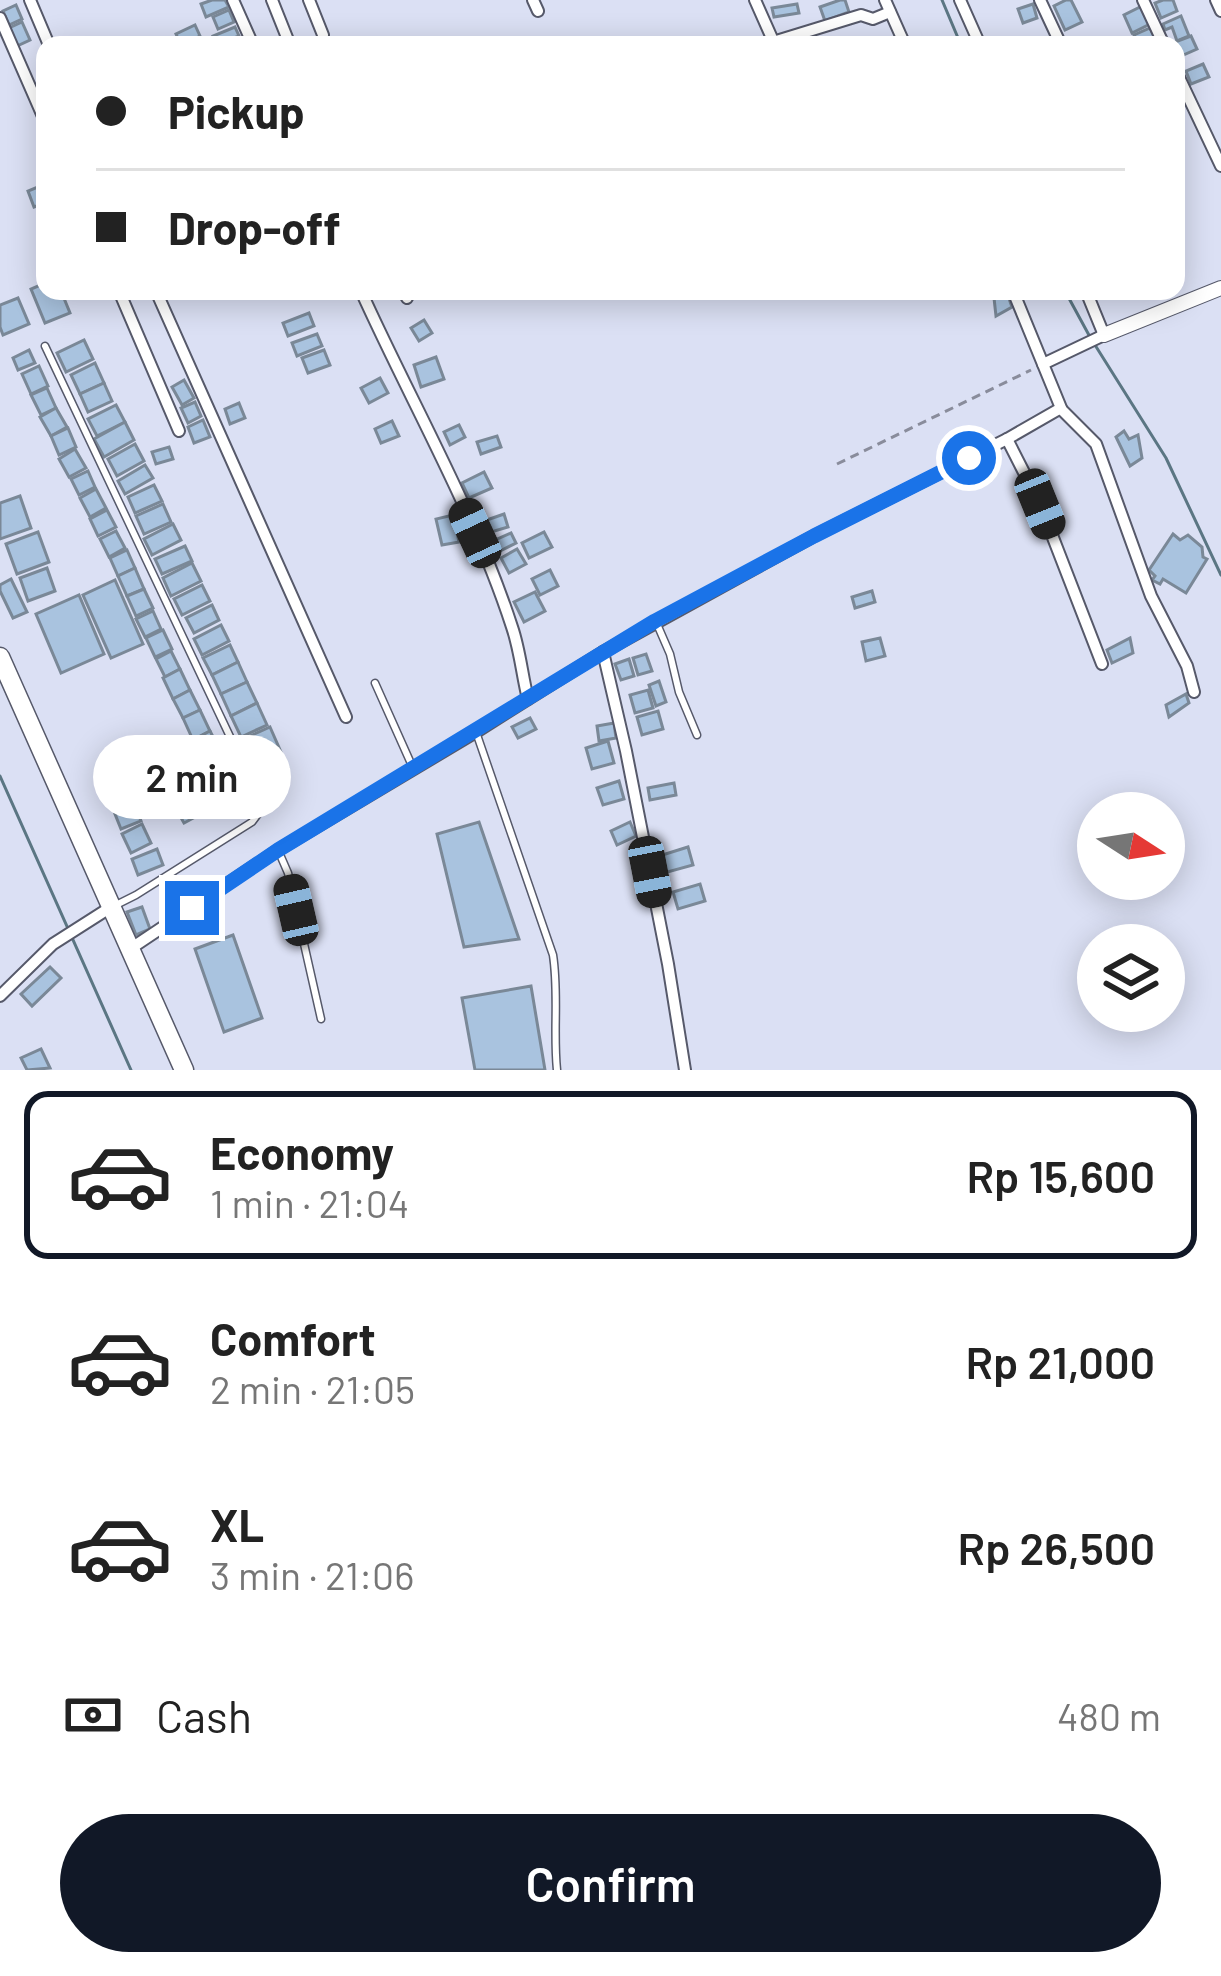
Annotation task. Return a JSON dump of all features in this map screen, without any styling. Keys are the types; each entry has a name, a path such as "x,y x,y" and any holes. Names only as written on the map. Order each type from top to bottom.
{"highway":[{"path":"0,657 184,1070"}],"street":[{"path":"30,0 45,36"},
{"path":"233,0 249,36"},
{"path":"272,0 286,36"},
{"path":"309,0 322,35"},
{"path":"755,0 771,36"},
{"path":"960,0 976,36"},
{"path":"1040,0 1057,36"},
{"path":"1143,0 1159,36"},
{"path":"1216,0 1221,11"},
{"path":"796,36 861,15 874,19 888,6 901,36"},
{"path":"0,18 36,101"},
{"path":"1185,90 1221,166"},
{"path":"1043,364 1101,332 1221,288"},
{"path":"122,300 179,431"},
{"path":"160,300 346,717"},
{"path":"366,300 488,561 517,641 528,699"},
{"path":"1017,300 1060,408 1096,444 1151,596 1187,666 1194,692"},
{"path":"1089,300 1101,332"},
{"path":"130,949 278,850 655,621 1060,408"},
{"path":"1007,439 1040,504 1102,664"},
{"path":"603,652 668,964 685,1070"},
{"path":"0,996 35,959 111,908"}],"lane":[{"path":"46,346 260,800 261,810 252,823 111,908"},
{"path":"655,621 697,735"},
{"path":"375,683 413,769"},
{"path":"476,732 554,955 557,1070"},
{"path":"278,850 288,873 321,1019"}],"path":[{"path":"837,464 1043,364"}],"building":[{"path":"225,0 229,7 206,17 201,4"},
{"path":"845,0 849,12 825,21 820,7"},
{"path":"1071,0 1082,22 1065,30 1054,6"},
{"path":"1173,0 1177,11 1161,18 1155,3"},
{"path":"797,4 799,13 774,17 772,8"},
{"path":"1033,4 1037,18 1023,23 1018,9"},
{"path":"16,5 22,19 9,25 3,11"},
{"path":"1142,6 1150,24 1132,33 1124,15"},
{"path":"229,10 234,22 218,29 213,17"},
{"path":"1181,16 1189,36 1175,36 1172,27 1165,30 1163,24"},
{"path":"22,22 30,40 17,46 9,28"},
{"path":"195,25 200,36 177,36"},
{"path":"235,27 239,36 213,36"},
{"path":"1191,36 1197,49 1185,54 1185,38"},
{"path":"1203,64 1209,77 1191,84 1186,71"},
{"path":"36,188 36,206 34,207 28,191"},
{"path":"36,287 36,300 65,300 70,313 45,323 31,289"},
{"path":"18,298 29,324 3,335 0,305"},
{"path":"994,300 1010,300 1012,307 996,316"},
{"path":"309,313 314,326 288,336 283,323"},
{"path":"424,320 432,333 419,341 411,328"},
{"path":"317,334 322,346 297,356 292,343"},
{"path":"84,340 93,359 66,372 57,353"},
{"path":"29,350 35,363 18,370 13,358"},
{"path":"324,350 330,365 308,373 302,358"},
{"path":"436,357 444,379 421,387 414,365"},
{"path":"95,363 104,383 80,394 71,375"},
{"path":"39,366 48,386 31,394 22,374"},
{"path":"380,378 388,393 369,403 361,388"},
{"path":"184,380 194,398 182,405 172,387"},
{"path":"104,383 112,401 88,412 80,394"},
{"path":"47,388 56,408 41,415 31,395"},
{"path":"195,402 201,416 188,423 181,408"},
{"path":"239,403 245,418 230,424 225,409"},
{"path":"116,405 125,422 97,436 88,419"},
{"path":"56,408 67,427 51,436 40,417"},
{"path":"203,420 210,437 194,443 188,427"},
{"path":"392,421 399,436 381,443 375,429"},
{"path":"125,422 134,440 104,457 94,439"},
{"path":"459,425 465,437 450,445 444,432"},
{"path":"68,428 76,447 59,455 51,436"},
{"path":"1124,431 1129,439 1138,435 1142,458 1130,466 1116,437"},
{"path":"497,436 501,447 481,454 477,442"},
{"path":"135,444 144,461 117,476 108,459"},
{"path":"169,447 173,459 156,464 152,452"},
{"path":"75,449 86,468 69,477 59,459"},
{"path":"145,465 153,478 125,494 118,481"},
{"path":"88,471 95,487 79,495 71,479"},
{"path":"484,472 492,488 469,498 462,483"},
{"path":"154,485 162,501 135,513 128,497"},
{"path":"96,489 106,508 90,517 80,498"},
{"path":"20,496 31,528 0,539 0,503"},
{"path":"163,504 171,522 144,534 136,516"},
{"path":"107,510 116,527 98,536 90,519"},
{"path":"504,514 508,527 488,533 484,521"},
{"path":"453,515 459,542 442,545 436,519"},
{"path":"173,524 181,540 152,555 144,539"},
{"path":"116,531 125,548 109,557 100,539"},
{"path":"38,532 49,562 17,574 6,544"},
{"path":"544,532 552,547 529,558 522,543"},
{"path":"511,533 516,543 498,552 493,541"},
{"path":"1173,534 1180,540 1188,535 1207,559 1186,593 1163,579 1160,584 1152,580 1155,576 1149,570"},
{"path":"185,546 192,561 162,574 155,559"},
{"path":"517,549 526,564 509,573 501,558"},
{"path":"127,550 135,568 118,576 110,558"},
{"path":"192,563 201,581 171,596 163,578"},
{"path":"47,568 55,591 28,601 20,578"},
{"path":"135,568 144,589 127,596 118,576"},
{"path":"550,570 558,586 540,595 532,579"},
{"path":"11,579 27,612 13,618 0,591 0,585"},
{"path":"115,580 143,644 111,658 83,595"},
{"path":"202,585 210,601 182,615 174,599"},
{"path":"144,589 153,608 136,616 127,596"},
{"path":"872,591 875,602 855,608 852,597"},
{"path":"535,592 545,611 524,622 514,602"},
{"path":"79,595 104,654 61,673 36,614"},
{"path":"212,605 219,620 194,633 186,618"},
{"path":"153,611 161,629 145,637 136,619"},
{"path":"221,625 229,641 202,655 194,639"},
{"path":"163,630 172,649 155,657 146,638"},
{"path":"880,638 885,656 866,661 862,642"},
{"path":"1130,638 1133,653 1112,663 1107,650"},
{"path":"230,645 238,662 212,675 203,658"},
{"path":"171,651 180,669 165,677 156,659"},
{"path":"646,654 652,671 638,675 633,658"},
{"path":"629,659 634,676 621,680 615,664"},
{"path":"238,662 247,682 221,694 212,675"},
{"path":"180,669 190,690 173,699 163,678"},
{"path":"659,681 666,702 656,706 649,685"},
{"path":"247,682 257,703 231,716 221,694"},
{"path":"190,690 200,710 183,718 173,699"},
{"path":"648,690 653,708 635,713 630,695"},
{"path":"1186,694 1189,703 1169,717 1166,705"},
{"path":"257,703 267,725 241,737 231,716"},
{"path":"200,710 210,731 193,740 183,718"},
{"path":"658,711 663,729 642,735 637,717"},
{"path":"530,718 536,729 518,738 512,727"},
{"path":"614,723 616,738 599,741 597,726"},
{"path":"270,727 288,768 260,781 241,740"},
{"path":"210,731 221,752 204,761 193,740"},
{"path":"608,741 614,763 592,769 586,748"},
{"path":"196,777 212,808 184,823 167,793"},
{"path":"619,781 624,799 603,805 597,788"},
{"path":"127,783 134,796 111,807 105,794"},
{"path":"674,783 676,795 650,800 648,788"},
{"path":"135,806 141,821 121,829 115,814"},
{"path":"479,822 519,939 464,947 437,834"},
{"path":"630,822 636,836 617,845 611,831"},
{"path":"142,824 151,843 131,853 122,834"},
{"path":"688,847 693,865 664,873 659,856"},
{"path":"157,849 163,865 138,875 132,859"},
{"path":"700,884 705,901 678,909 673,892"},
{"path":"142,907 150,929 136,935 127,912"},
{"path":"233,935 262,1018 224,1032 195,949"},
{"path":"50,967 61,978 32,1006 21,994"},
{"path":"531,986 545,1070 475,1070 462,998"},
{"path":"41,1049 50,1068 27,1070 21,1058"}],"waterway":[{"path":"942,0 957,36"},
{"path":"1070,300 1090,337"},
{"path":"1095,345 1166,458 1221,575"},
{"path":"0,776 131,1070"}],"route":[{"path":"192,908 278,850 655,621 969,458"}]}
